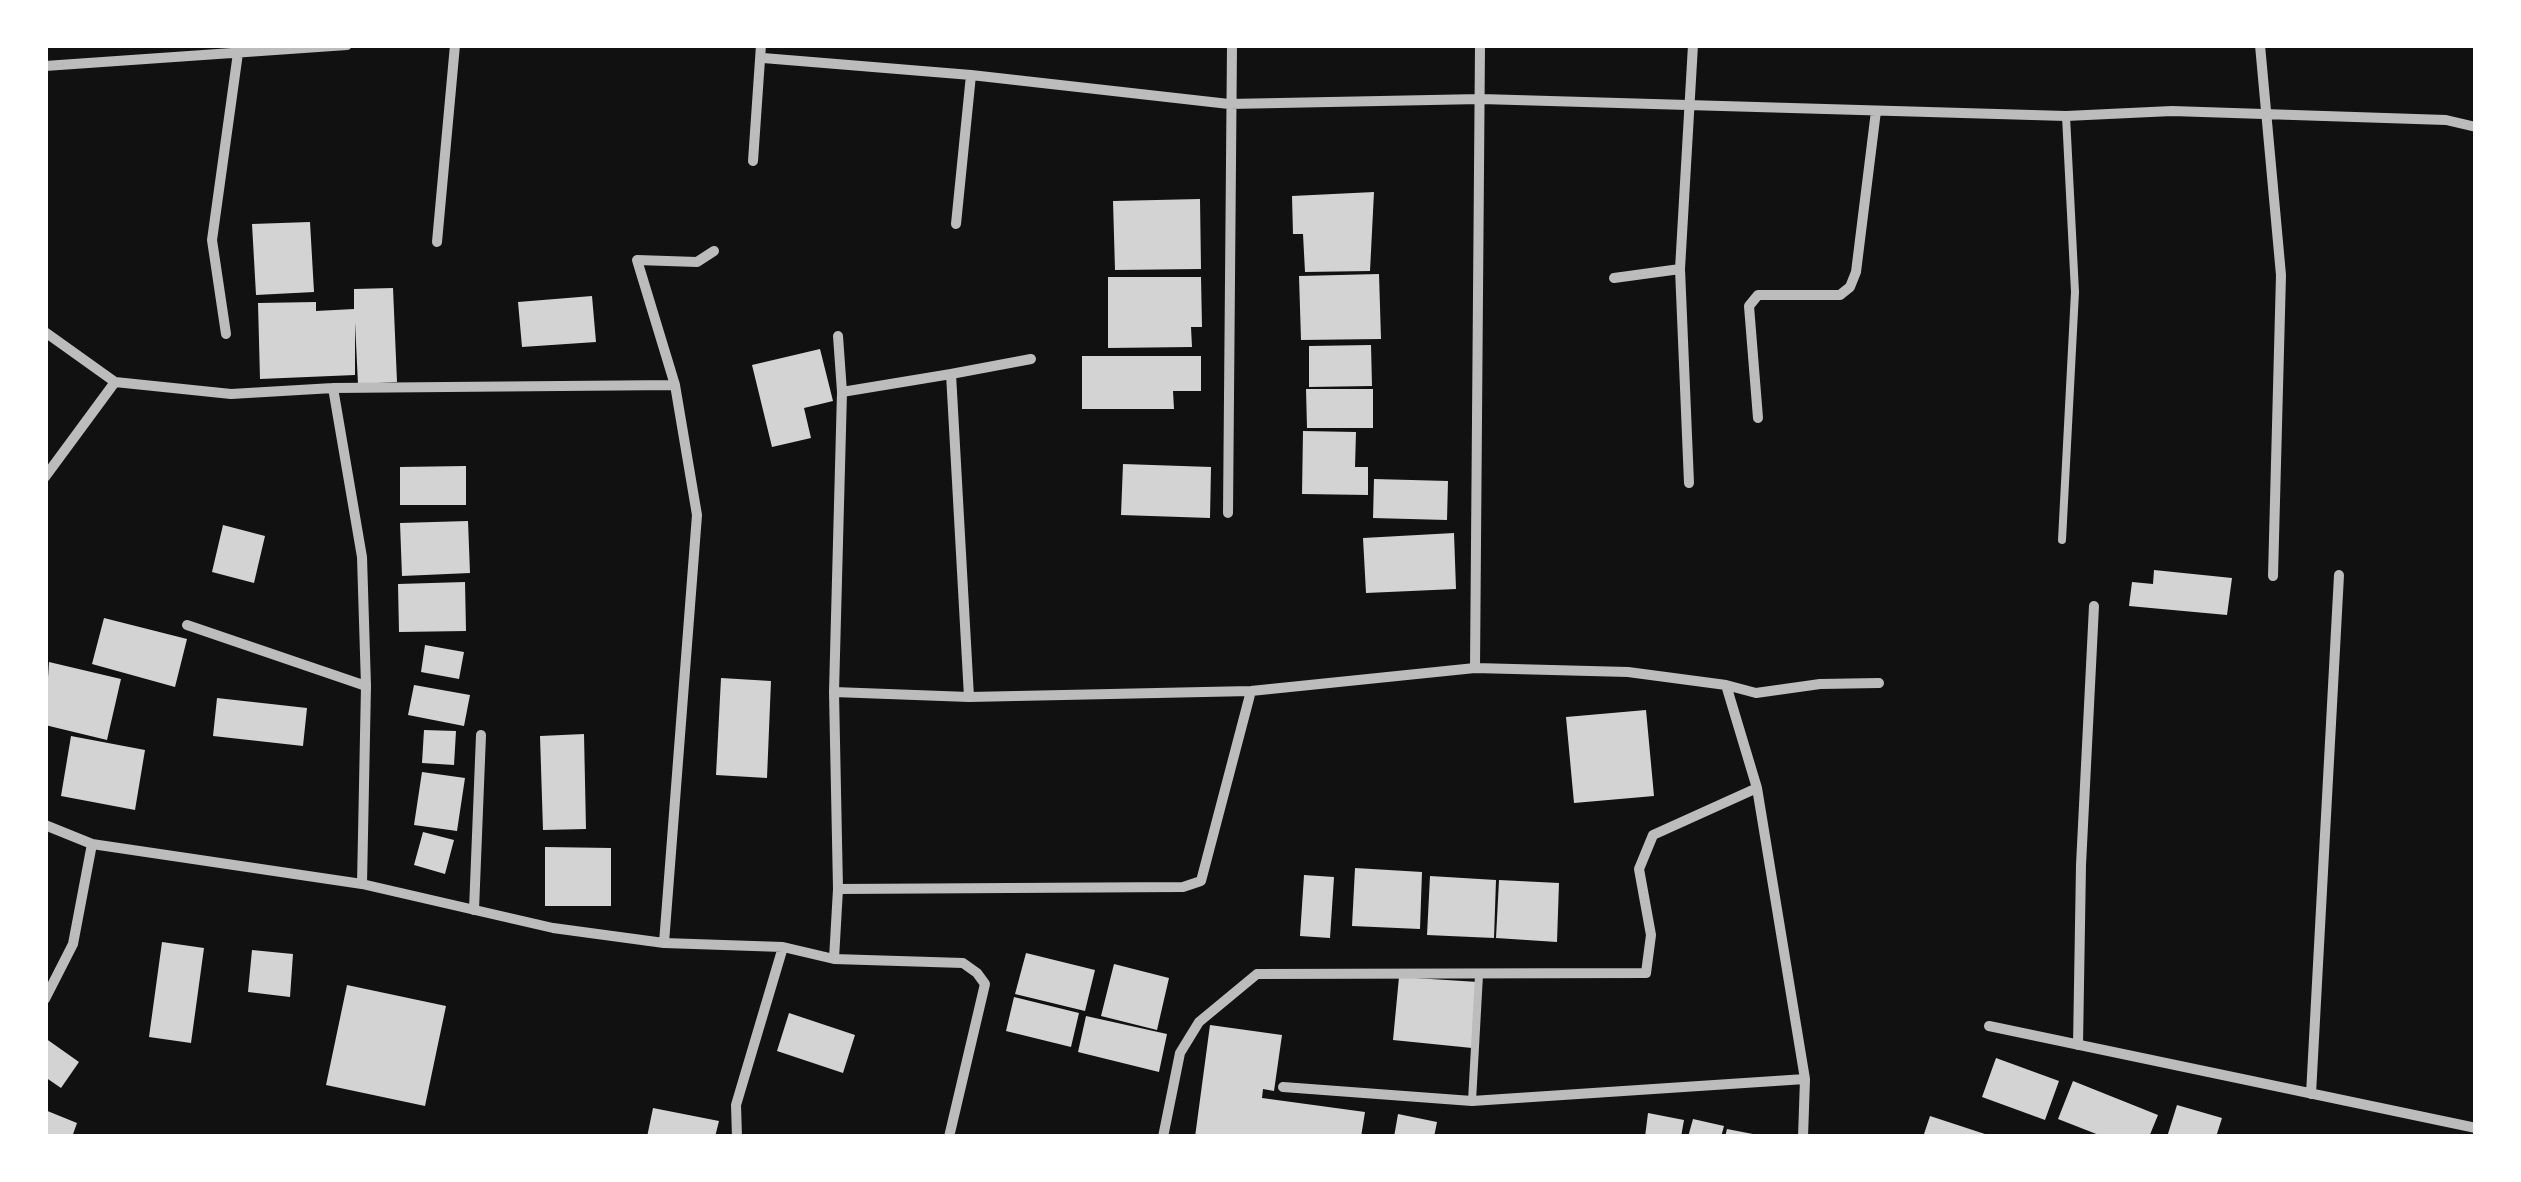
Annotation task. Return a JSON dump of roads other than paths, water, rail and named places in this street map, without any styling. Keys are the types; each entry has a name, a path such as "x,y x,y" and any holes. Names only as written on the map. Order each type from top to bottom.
{"street":[{"path":"45,66 347,45"},
{"path":"437,242 455,45"},
{"path":"1228,513 1232,45"},
{"path":"1475,668 1480,45"},
{"path":"1689,483 1680,269 1693,45"},
{"path":"2260,45 2280,275 2273,576"},
{"path":"753,161 762,51 1229,104 1481,98 2066,116 2172,112 2268,118 2446,120 2476,127"},
{"path":"226,334 212,240 238,53"},
{"path":"956,224 971,75"},
{"path":"1758,418 1749,306 1758,295 1840,295 1850,287 1856,272 1876,111"},
{"path":"664,943 697,515 675,385 637,260 697,262 714,251"},
{"path":"1614,278 1680,269"},
{"path":"45,332 115,382 231,394 333,388 675,385"},
{"path":"834,959 838,889 834,692 842,392 838,336"},
{"path":"842,392 1030,359"},
{"path":"951,374 969,697"},
{"path":"45,477 115,382"},
{"path":"333,388 362,557 366,686 362,884"},
{"path":"2311,1094 2339,576"},
{"path":"2078,1046 2081,846 2094,606"},
{"path":"186,625 366,686"},
{"path":"834,692 969,697 1251,691 1475,668 1628,672 1726,685 1756,693 1820,684 1878,683"},
{"path":"1726,685 1757,788 1805,1078 1803,1137"},
{"path":"838,889 1183,887 1201,881 1251,691"},
{"path":"474,910 481,735"},
{"path":"1162,1137 1180,1053 1199,1022 1258,974 1646,973 1651,936 1639,869 1653,835 1757,788"},
{"path":"45,825 92,844 362,884 553,928 664,943 782,947 834,959 963,963 984,984 949,1137"},
{"path":"45,999 73,944 92,844"},
{"path":"736,1137 736,1105 782,947"},
{"path":"1989,1026 2476,1128"},
{"path":"1284,1087 1472,1101 1805,1078"}],"lane":[{"path":"2062,540 2075,292 2066,116"},
{"path":"1472,1101 1479,975"}]}
